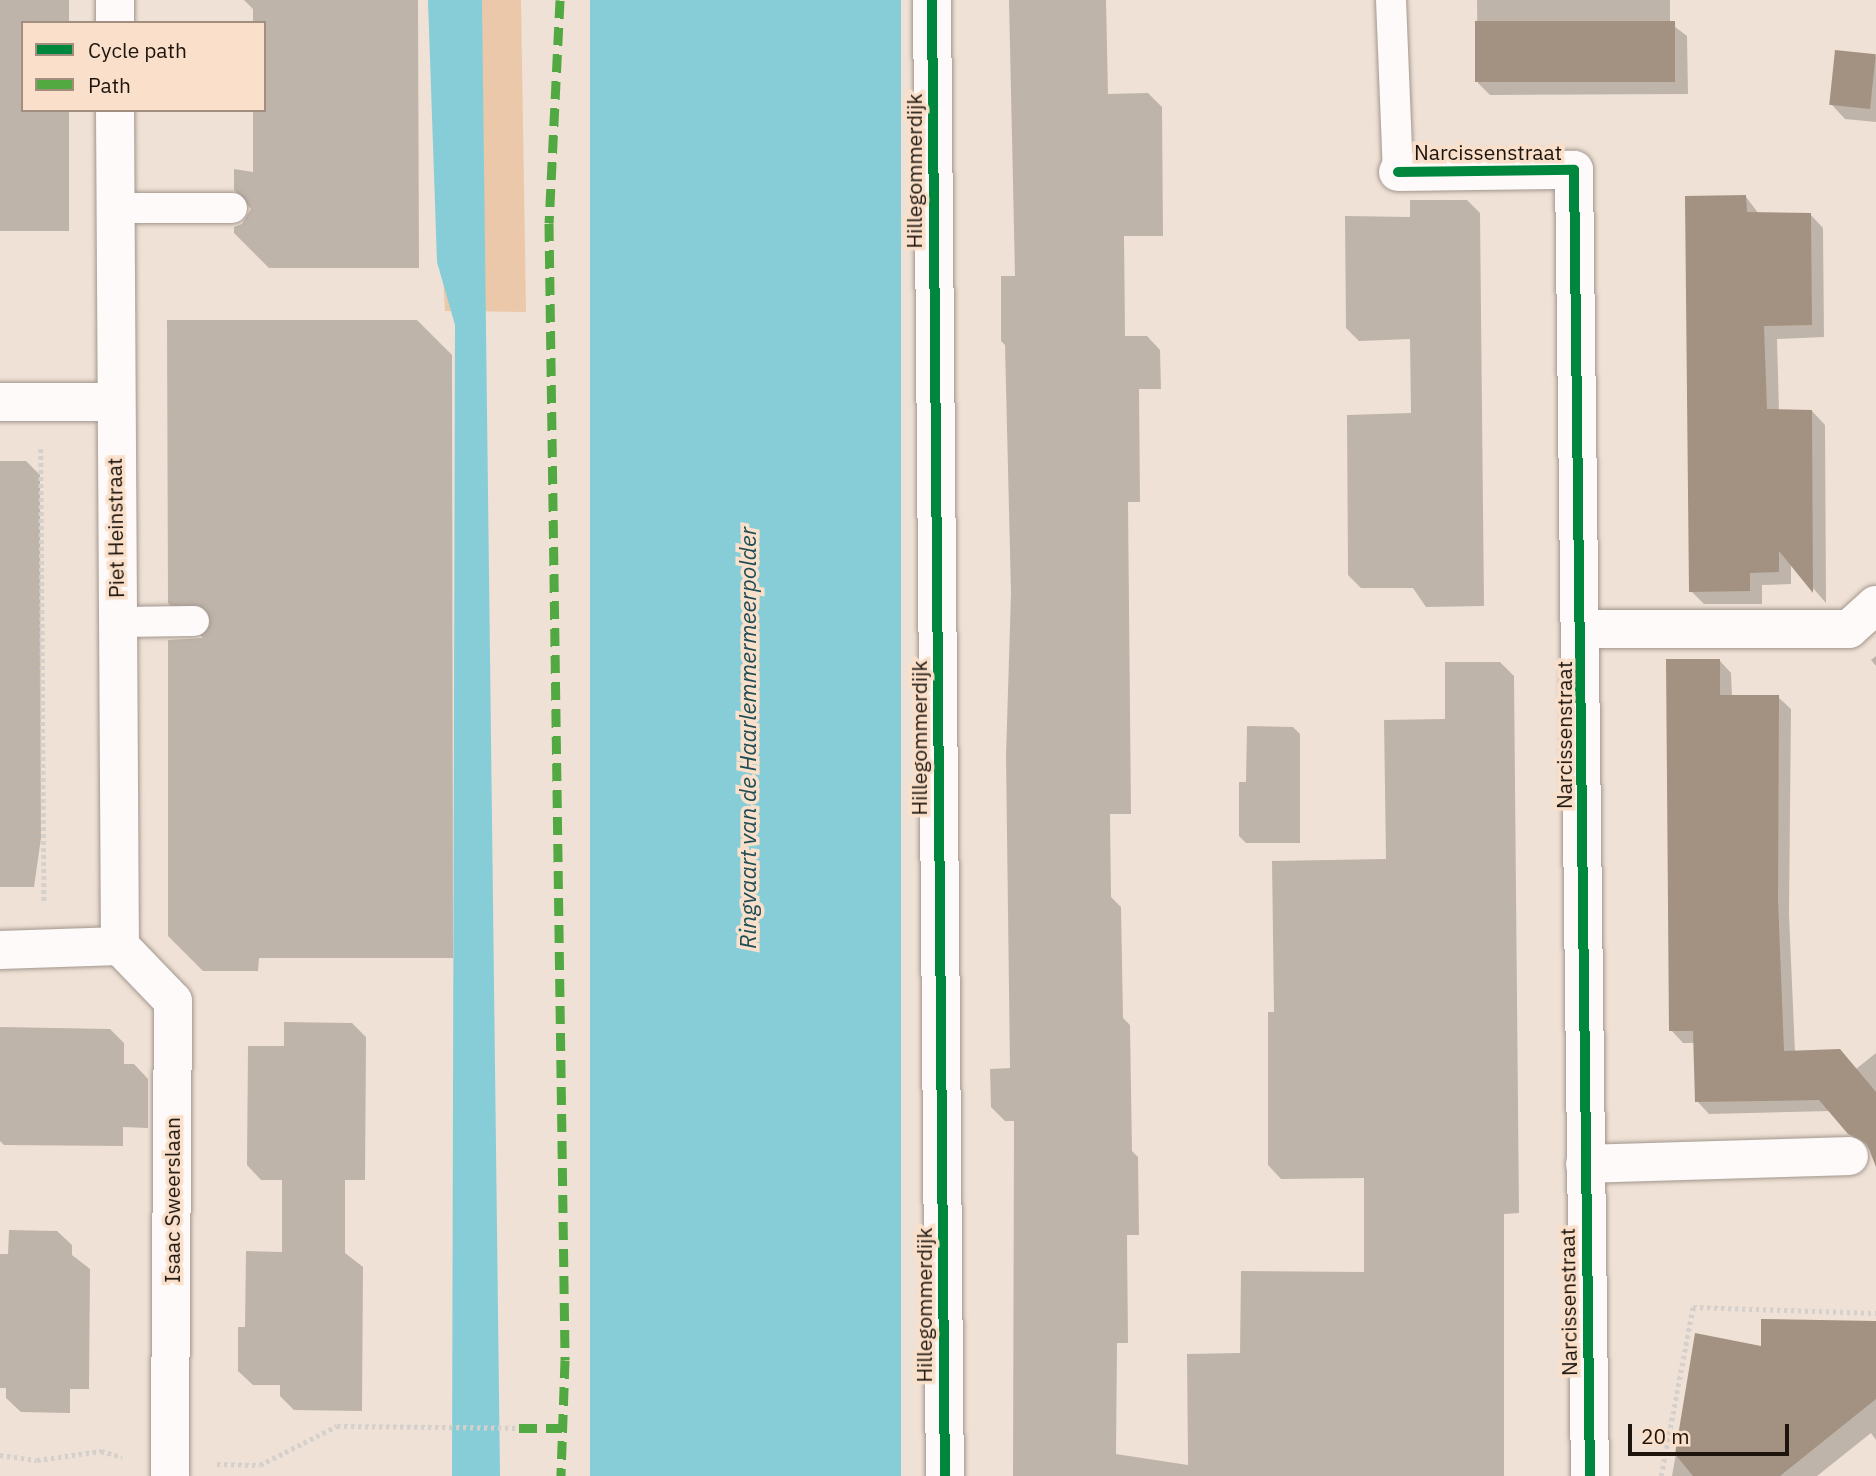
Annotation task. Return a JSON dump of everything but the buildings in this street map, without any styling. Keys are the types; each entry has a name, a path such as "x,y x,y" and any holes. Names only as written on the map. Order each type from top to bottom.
{"street":[{"path":"114,0 115,21"},
{"name":"Hillegommerdijk","path":"932,0 945,1476"},
{"name":"Piet Heinstraat","path":"115,112 114,402 120,946"},
{"name":"Narcissenstraat","path":"1398,172 1574,170 1583,629 1585,1164 1590,1476"},
{"path":"0,402 114,402"},
{"path":"1583,629 1849,629 1876,605"},
{"path":"0,950 120,946"},
{"name":"Isaac Sweerslaan","path":"120,946 173,1001 170,1470"},
{"path":"1585,1164 1849,1156"}],"lane":[{"name":"Narcissenstraat","path":"1391,0 1398,172"},
{"path":"115,208 232,208"},
{"path":"116,622 194,621"}],"path":[{"path":"40,402 44,949"},
{"path":"1661,1476 1693,1307 1876,1313"},
{"path":"0,1455 37,1460 101,1451 170,1470 260,1465 337,1426 519,1428"}],"shaded area":[{"path":"428,0 521,0 526,312 445,311"}],"water":[{"path":"428,0 482,0 500,1476 452,1476 455,325 437,262"},
{"name":"Ringvaart van de Haarlemmermeerpolder","path":"590,0 901,0 901,1476 590,1476"}],"marked path":[{"path":"560,0 549,223 565,1360 561,1476"},
{"path":"519,1428 562,1428"}],"cycle path":[{"path":"932,0 945,1476"},
{"path":"1398,172 1574,170 1590,1476"}]}
